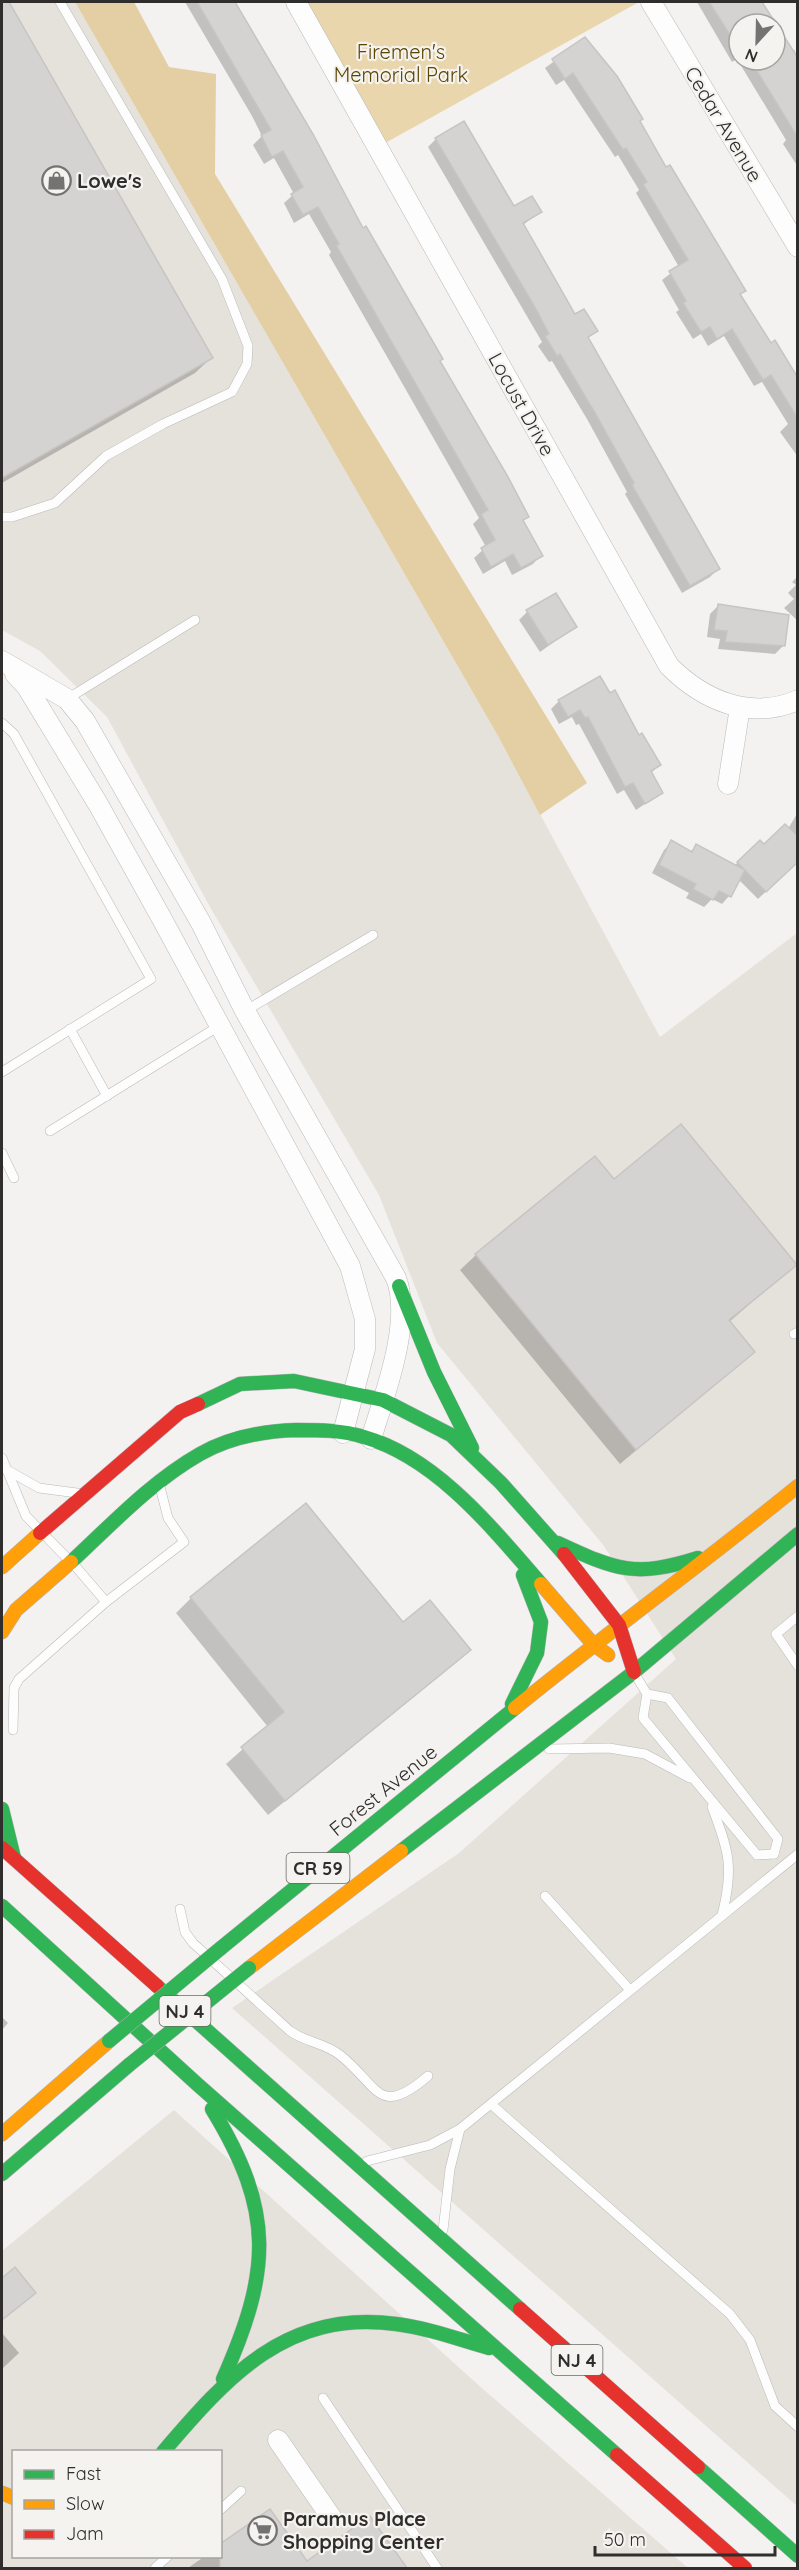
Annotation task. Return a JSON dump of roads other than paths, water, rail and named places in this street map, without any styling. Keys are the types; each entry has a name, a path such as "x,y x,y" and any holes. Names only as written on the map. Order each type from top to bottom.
{"main road":[{"path":"399,1286 434,1372 477,1459"},
{"path":"2,1567 180,1412 240,1384 294,1381 382,1400 451,1435 477,1459 553,1540 619,1624 634,1672"},
{"path":"2,1632 16,1610 159,1482 198,1455 231,1438 270,1430 322,1430 371,1439 419,1466 460,1495 593,1644 634,1672"},
{"name":"Forest Avenue","path":"2,2134 220,1948 508,1712 619,1624 718,1552 798,1486"},
{"name":"CR 59","path":"2,2174 129,2065 249,1968 634,1672 798,1534"},
{"path":"553,1540 595,1560 622,1569 657,1570 718,1552"},
{"path":"508,1712 537,1653 541,1622 516,1558"},
{"path":"2,1809 14,1858"},
{"name":"NJ 4","path":"2,1848 797,2554"},
{"name":"NJ 4","path":"2,1906 197,2084 745,2568"},
{"path":"197,2084 240,2157 258,2212 261,2253 255,2299 244,2332 220,2385"},
{"path":"164,2450 220,2385 270,2346 307,2329 345,2321 392,2323 497,2350"}],"street":[{"name":"Locust Drive","path":"296,2 669,666 687,683 709,698 740,707"},
{"name":"Cedar Avenue","path":"651,2 798,247"},
{"path":"2,661 67,699 85,721 201,922 244,1011 302,1108 399,1286 400,1322 393,1365 371,1439"},
{"path":"2,661 27,687 98,804 350,1266 365,1319 365,1349 343,1433"},
{"path":"728,784 740,707 765,708 798,700"},
{"path":"278,2440 331,2517"}],"lane":[{"path":"2,517 12,517 55,503 106,456 163,424 232,392 247,364 248,346 222,279 60,2"},
{"path":"67,699 195,620"},
{"path":"2,723 14,734 151,979 2,1072"},
{"path":"244,1011 373,935"},
{"path":"50,1131 219,1026"},
{"path":"70,1029 107,1096"},
{"path":"2,1153 15,1178"},
{"path":"2,1458 26,1516 106,1602"},
{"path":"9,1471 39,1488 84,1494"},
{"path":"13,1730 14,1688 19,1679 106,1602 184,1542 168,1518 159,1482"},
{"path":"798,1616 776,1634 798,1666"},
{"path":"634,1672 647,1695 643,1718 757,1855 774,1854"},
{"path":"647,1695 668,1698 778,1839 774,1854"},
{"path":"534,1749 609,1748 645,1754 695,1781"},
{"path":"709,1799 723,1836 730,1873 722,1916"},
{"path":"774,1854 784,1866"},
{"path":"356,2164 430,2145 460,2129 798,1854"},
{"path":"545,1896 630,1990"},
{"path":"180,1909 185,1932 193,1943 290,2031 306,2041 340,2055 376,2091 386,2097 398,2097 408,2093 428,2076"},
{"path":"492,2105 730,2314 750,2340 775,2406 798,2427"},
{"path":"442,2240 450,2169 460,2129"},
{"path":"323,2398 437,2568"},
{"path":"222,2508 241,2491"}],"place":[{"name":"Lowe's","path":"56,180"},
{"name":"Paramus Place Shopping Center","path":"262,2530"}],"park label":[{"name":"Firemen's Memorial Park","path":"401,62"}]}
